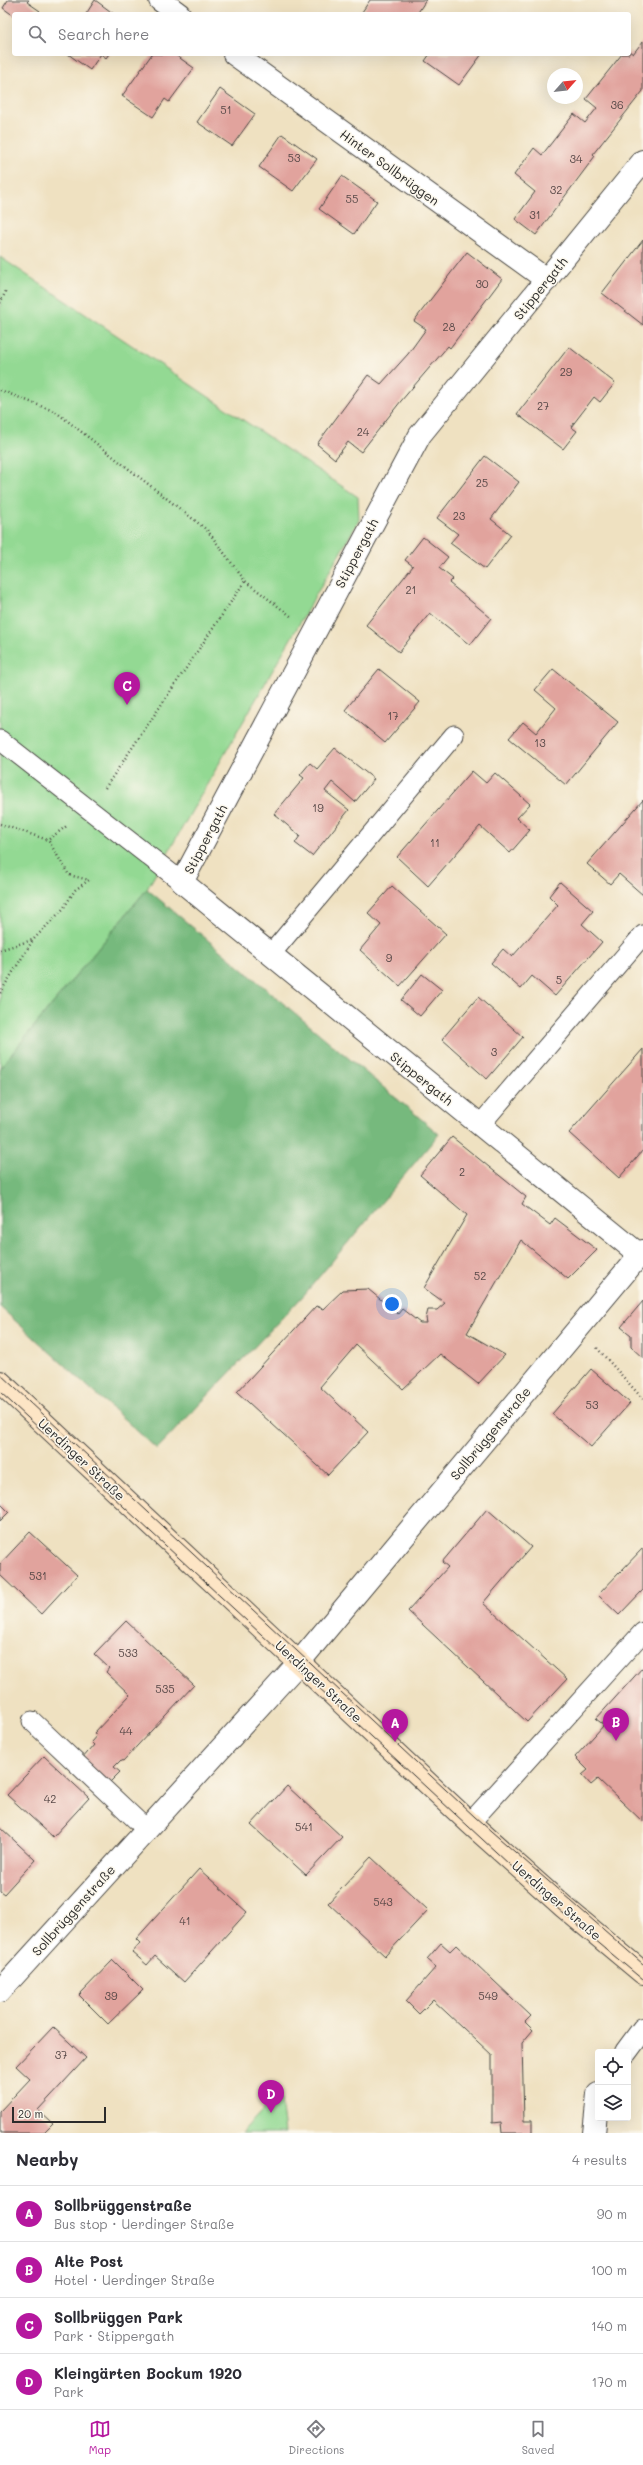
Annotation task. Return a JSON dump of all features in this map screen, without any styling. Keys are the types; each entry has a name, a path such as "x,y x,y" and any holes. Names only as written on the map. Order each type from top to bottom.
{"main road":[{"name":"Uerdinger Straße","path":"0,1382 470,1823 564,1907 643,1973"}],"street":[{"path":"160,0 176,12"},
{"name":"Hinter Sollbrüggen","path":"237,56 547,280"},
{"name":"Stippergath","path":"641,1253 480,1125 182,882 313,633 420,435 643,161"},
{"name":"Sollbrüggenstraße","path":"0,1991 299,1662 641,1253"},
{"path":"628,2049 643,2029"},
{"path":"594,2133 595,2121"}],"lane":[{"path":"271,954 454,735"},
{"path":"0,740 89,811 182,882"},
{"path":"480,1125 643,935"},
{"path":"470,1823 643,1632"},
{"path":"32,1721 146,1830"}],"path":[{"path":"0,303 6,291"},
{"path":"0,390 56,412 207,530 245,581 313,633"},
{"path":"48,840 89,811 245,581"},
{"path":"0,824 48,840 69,875 88,880 75,890 63,909 33,940 0,993"},
{"path":"0,950 33,940"},
{"path":"578,1327 643,1399"}],"green space":[{"path":"0,257 358,497 359,520 147,889 0,1068"},
{"path":"147,889 439,1134 303,1296 157,1449 0,1307 0,1068"},
{"path":"280,2092 285,2133 241,2133"}],"building":[{"path":"8,0 29,0 27,2 40,11 12,12 12,15 3,8"},
{"path":"95,0 111,12 87,12"},
{"path":"370,0 426,0 418,12 362,12"},
{"path":"643,41 643,91 593,154 595,156 536,235 515,219 535,192 514,175 534,148 542,155 574,114 585,123 597,108 586,99 620,56 631,56 631,52 633,54"},
{"path":"71,56 100,56 90,70"},
{"path":"151,56 177,56 194,68 169,102 165,99 153,117 122,96"},
{"path":"429,56 481,56 459,85 425,61"},
{"path":"220,89 255,114 232,146 197,122"},
{"path":"282,134 317,159 293,191 259,167"},
{"path":"342,176 377,201 354,234 319,209"},
{"path":"643,240 643,325 602,293"},
{"path":"467,252 502,279 450,348 448,346 401,401 361,452 348,442 335,459 317,444 368,375 381,384 408,354 426,329 414,321"},
{"path":"569,347 615,383 600,402 594,397 571,427 577,431 563,449 517,414"},
{"path":"485,456 519,482 491,519 511,535 485,569 450,543 458,534 437,518"},
{"path":"423,537 448,557 439,568 453,579 449,583 491,618 470,645 430,613 399,652 366,625 413,566 405,560"},
{"path":"379,669 420,702 385,743 345,710"},
{"path":"553,669 618,722 566,785 509,738 523,722 536,733 556,708 535,690"},
{"path":"335,748 374,779 355,802 332,782 325,791 349,810 312,856 295,843 300,836 274,814 304,778 300,775 310,763 317,769"},
{"path":"472,771 486,783 495,773 530,804 517,818 530,830 510,853 480,826 428,886 397,857"},
{"path":"643,800 643,895 619,874 610,884 587,864"},
{"path":"560,882 593,911 582,924 602,942 555,996 532,976 521,989 491,963 503,949 512,957 558,905 549,896"},
{"path":"392,886 446,934 400,986 360,950 381,925 368,913"},
{"path":"422,974 442,990 420,1016 401,1000"},
{"path":"478,997 523,1037 487,1079 442,1039"},
{"path":"643,1049 643,1150 619,1178 569,1133"},
{"path":"452,1137 526,1197 522,1204 550,1225 555,1218 597,1250 568,1279 521,1240 467,1333 505,1355 478,1384 440,1354 403,1389 356,1345 320,1387 368,1432 328,1475 237,1392 316,1306 323,1309 343,1290 368,1289 398,1314 402,1309 420,1323 427,1323 426,1318 428,1310 437,1310 445,1303 424,1288 467,1215 420,1175"},
{"path":"643,1301 643,1358 631,1347 631,1335 621,1327"},
{"path":"591,1369 630,1403 591,1447 552,1414"},
{"path":"0,1503 9,1512 0,1521"},
{"path":"487,1509 531,1547 483,1603 567,1679 527,1722 408,1611 448,1567 442,1562"},
{"path":"30,1532 77,1575 41,1614 0,1575 0,1564"},
{"path":"643,1548 643,1590 619,1615 598,1595"},
{"path":"126,1621 194,1685 123,1761 121,1760 114,1767 120,1772 108,1784 82,1759 94,1745 91,1742 97,1735 94,1733 130,1695 106,1672 109,1668 94,1654"},
{"path":"643,1667 643,1822 598,1779 591,1785 582,1775 588,1770 575,1757 604,1725 596,1719"},
{"path":"44,1756 89,1798 53,1837 7,1795"},
{"path":"287,1786 342,1837 306,1875 251,1825"},
{"path":"0,1827 35,1860 4,1894 0,1891"},
{"path":"371,1857 428,1910 385,1956 328,1903"},
{"path":"199,1869 247,1912 184,1982 155,1956 147,1965 132,1952 140,1943 136,1939"},
{"path":"441,1943 450,1951 456,1945 531,2016 525,2022 533,2030 522,2043 524,2121 532,2121 532,2133 502,2133 501,2122 492,2123 492,2055 433,2000 419,2014 406,2001 436,1967 427,1959"},
{"path":"113,1960 143,1990 108,2024 79,1995"},
{"path":"53,2027 86,2058 38,2110 53,2124 44,2133 0,2133 0,2111 30,2079 16,2066"}],"tram line":[{"path":"0,1374 475,1817 643,1964"},
{"path":"0,1392 551,1903 643,1980"}],"place":[{"name":"Sollbrüggen Park","path":"127,705"},
{"name":"Alte Post","path":"616,1741"},
{"name":"Sollbrüggenstraße","path":"395,1742"},
{"name":"Kleingärten Bockum 1920","path":"271,2113"}]}
